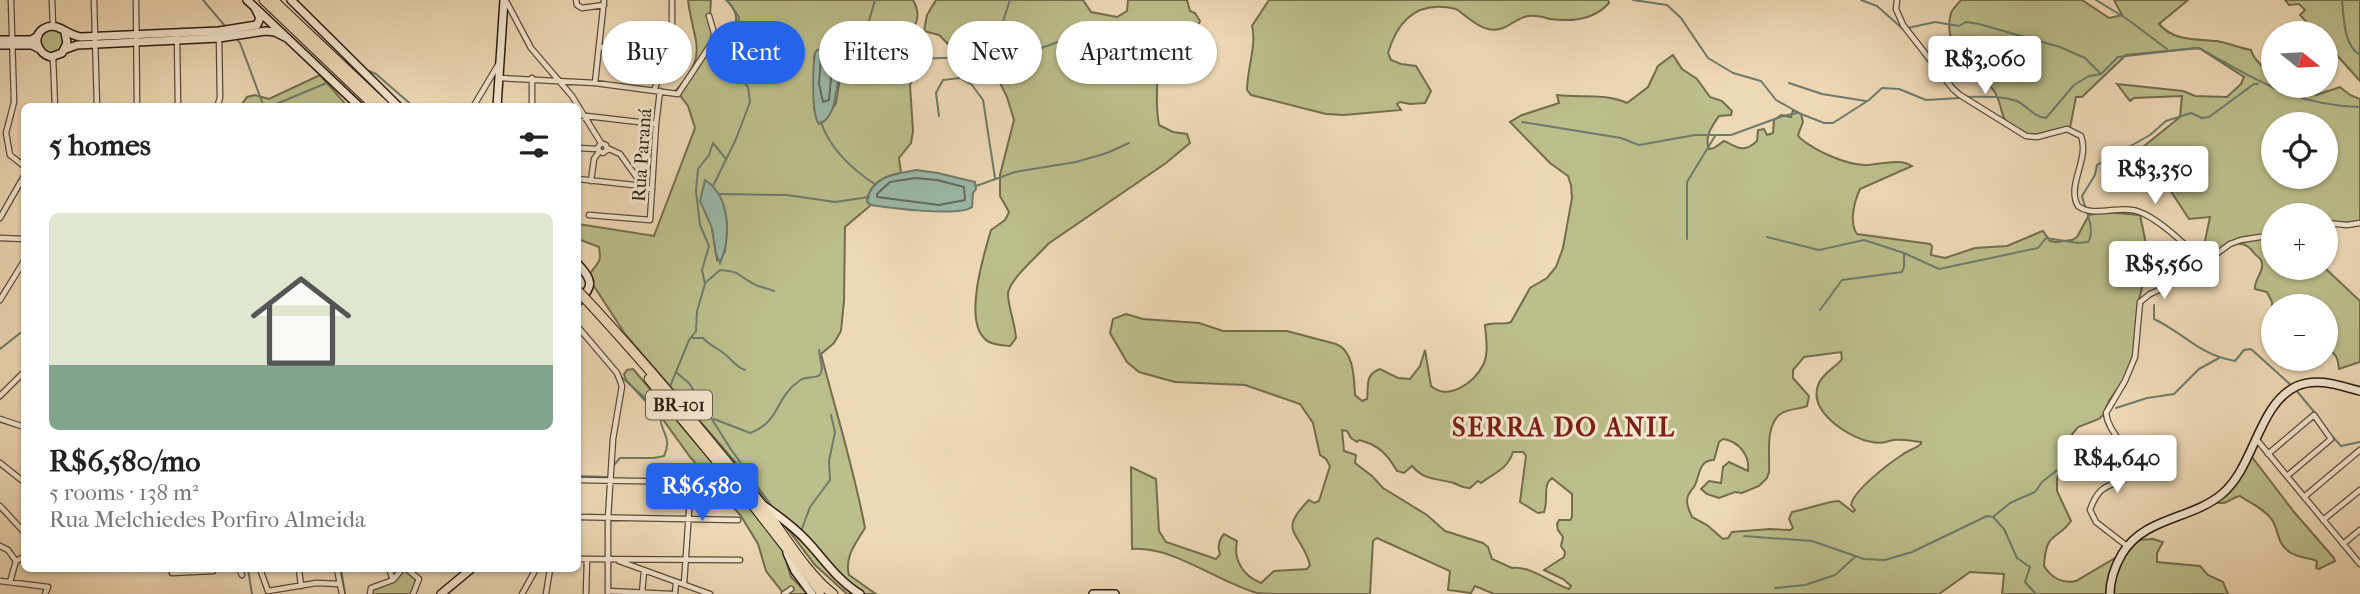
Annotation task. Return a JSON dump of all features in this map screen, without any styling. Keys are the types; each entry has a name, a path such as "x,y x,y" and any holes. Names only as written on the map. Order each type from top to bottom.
{"highway":[{"path":"264,0 372,103"},
{"path":"273,0 382,103"},
{"name":"BR-101","path":"581,295 823,594"},
{"name":"BR-101","path":"581,303 627,344 762,505 812,572 833,594"}],"street":[{"path":"11,0 14,102 3,133 10,155 21,164"},
{"path":"52,0 53,26"},
{"path":"94,0 97,103"},
{"path":"136,0 137,103"},
{"path":"247,0 356,103"},
{"path":"291,0 395,103"},
{"path":"497,103 505,0"},
{"path":"505,0 531,48 576,103"},
{"path":"576,0 579,8 604,2 595,83"},
{"name":"Rua Paraná","path":"589,215 650,220 657,91 672,41 670,0"},
{"path":"1898,0 1896,9 1903,25 1960,95 2026,136 2037,137 2067,129 2081,136 2083,149 2073,196 2081,209 2124,209 2141,212 2179,240 2204,263"},
{"path":"219,35 257,25 260,18 255,8"},
{"path":"499,78 595,83 678,94 713,41 714,33 709,16"},
{"path":"13,43 31,40 42,30 53,26"},
{"path":"53,26 76,37 95,41"},
{"path":"0,43 32,45 44,55 53,57 66,49 95,41 266,31 288,38"},
{"path":"65,33 66,49"},
{"path":"218,103 219,35"},
{"path":"38,36 38,48"},
{"path":"177,37 178,103"},
{"path":"53,57 55,103"},
{"path":"475,103 500,61"},
{"path":"532,78 532,103"},
{"path":"581,111 601,143 620,154 643,186"},
{"path":"581,116 656,124"},
{"path":"592,181 592,167 601,143"},
{"path":"581,148 605,153 607,148"},
{"path":"581,180 643,186 652,190"},
{"path":"0,218 21,181"},
{"path":"2338,224 2360,223"},
{"path":"2127,546 2096,522 2090,510 2101,489 2124,479 2131,466 2129,457 2107,422 2106,413 2125,381 2135,357 2140,302 2150,294 2181,280 2235,242 2261,237"},
{"path":"0,238 21,239"},
{"path":"0,300 21,266"},
{"path":"581,268 590,279 590,284 581,298"},
{"path":"581,331 617,373 622,386 613,439 608,518 612,560 608,592 673,594 676,582"},
{"path":"0,396 21,375"},
{"path":"2110,594 2115,568 2127,546 2144,531 2221,495 2234,482 2276,404 2298,386 2325,382 2360,391"},
{"path":"2268,454 2314,415 2331,439 2287,476"},
{"path":"0,419 21,426"},
{"path":"2257,440 2360,564"},
{"path":"2304,497 2360,450"},
{"path":"0,463 21,480"},
{"path":"581,480 686,480 691,484 684,584"},
{"path":"2323,520 2360,490"},
{"path":"762,505 789,524 847,586 860,594"},
{"path":"0,506 21,529"},
{"path":"581,517 738,520"},
{"path":"2343,544 2360,530"},
{"path":"782,543 795,571 812,594"},
{"path":"0,546 8,550 16,561"},
{"path":"10,582 16,561 21,558"},
{"path":"581,559 740,560"},
{"path":"586,594 587,559"},
{"path":"612,560 708,594"},
{"path":"642,593 644,570"},
{"path":"172,573 185,572"},
{"path":"261,572 268,592 316,583 340,584"},
{"path":"299,572 301,586"},
{"path":"338,572 342,594"},
{"path":"390,572 393,580"},
{"path":"370,594 371,588 393,580 402,572"},
{"path":"409,572 419,579 413,594"},
{"path":"443,593 468,572"},
{"path":"522,594 534,572"},
{"path":"546,594 550,572"},
{"path":"0,581 48,587 45,594"},
{"path":"783,594 791,589"},
{"path":"1093,594 1115,594"}],"green space":[{"path":"688,0 711,0 711,21 706,21 706,84 805,84 805,21 736,21 734,10 726,0 913,0 917,9 916,21 819,21 819,51 814,58 814,109 825,120 836,103 839,84 910,84 913,131 911,143 899,158 901,173 884,178 875,185 868,195 867,201 871,205 845,227 841,331 834,343 821,354 865,528 849,556 849,575 876,594 847,594 815,565 748,477 625,334 592,283 590,274 599,260 599,247 581,240 581,224 654,236 695,128 688,106 676,90 681,84 692,84 692,68 697,47","holes":["727,224 725,252 717,260 712,228"]},
{"path":"936,0 1083,0 1091,12 1117,17 1127,11 1128,0 1187,0 1190,11 1195,13 1200,21 1056,21 1056,84 1158,84 1159,125 1173,132 1187,134 1190,143 1166,163 1048,244 1024,269 1009,289 1016,338 1010,346 986,340 978,329 977,286 991,230 1005,220 1009,212 1000,196 1000,175 1014,120 1000,84 1042,84 1042,21 947,21 947,43 933,33 933,21 926,21"},
{"path":"1269,0 1608,0 1609,3 1597,13 1582,19 1558,20 1528,16 1494,30 1479,26 1456,9 1431,7 1421,10 1404,22 1388,53 1391,60 1416,66 1431,91 1425,103 1400,102 1397,104 1401,110 1344,115 1326,114 1251,95 1247,90 1253,41 1252,26"},
{"path":"1961,0 2082,0 2109,18 2122,15 2114,0 2188,0 2159,24 2178,36 2217,41 2251,50 2261,65 2261,98 2338,98 2340,87 2360,99 2360,222 2338,225 2338,203 2261,203 2261,260 2247,246 2240,244 2211,254 2202,254 2192,249 2200,248 2205,241 2210,217 2189,219 2157,170 2127,160 2180,117 2182,96 2134,98 2130,101 2117,84 2183,91 2195,96 2227,97 2241,84 2244,77 2199,48 2126,55 2082,97 2076,97 2070,128 2028,135 2008,124 1994,91 1973,76 1957,56 1950,29 1952,11"},
{"path":"2285,0 2360,0 2360,81 2338,56 2338,21 2306,21 2300,15 2305,10 2299,4 2289,5"},
{"path":"52,29 60,33 64,41 60,49 52,53 44,49 40,41 44,33"},
{"path":"1673,55 1682,69 1697,79 1710,97 1722,101 1732,111 1731,115 1719,116 1714,124 1708,136 1709,149 1724,141 1740,148 1748,147 1757,141 1758,130 1764,129 1767,135 1773,133 1774,120 1781,115 1791,117 1793,110 1801,114 1803,122 1798,135 1800,138 1823,153 1860,165 1896,162 1912,166 1860,189 1853,212 1853,224 1857,234 1930,244 1931,255 1945,258 1975,248 2007,246 2043,231 2050,241 2072,240 2077,237 2089,215 2104,212 2140,215 2145,239 2143,284 2138,303 2133,356 2126,376 2103,415 2078,427 2069,438 2057,479 2057,491 2071,521 2049,541 2044,566 2057,579 2076,581 2120,555 2136,540 2153,539 2163,542 2157,553 2157,562 2200,566 2208,575 2223,582 2228,594 2002,594 2004,574 1970,572 1939,594 1494,594 1475,586 1471,593 1448,590 1450,571 1377,538 1373,541 1370,594 1266,594 1242,588 1164,553 1132,549 1131,467 1156,479 1159,531 1166,542 1216,559 1220,554 1219,543 1224,534 1237,541 1238,561 1244,572 1261,583 1274,571 1307,569 1310,565 1292,526 1299,511 1309,500 1314,503 1319,501 1330,466 1320,455 1313,423 1300,404 1245,385 1175,382 1139,372 1127,362 1110,333 1113,319 1126,314 1143,319 1199,323 1223,331 1287,331 1336,344 1350,359 1355,395 1362,401 1367,399 1368,381 1375,371 1380,369 1398,378 1410,379 1420,366 1425,350 1431,386 1445,392 1460,388 1479,372 1485,360 1485,325 1511,322 1530,288 1547,278 1556,267 1563,248 1572,198 1568,176 1550,163 1510,122 1522,115 1559,103 1557,95 1602,97 1627,103 1648,87 1658,66","holes":["1841,352 1842,359 1819,383 1817,393 1824,413 1842,429 1863,439 1878,443 1903,440 1921,444 1904,453 1864,485 1853,499 1853,512 1839,501 1828,503 1792,512 1789,519 1793,528 1790,530 1732,532 1728,538 1723,539 1707,525 1692,517 1688,496 1705,462 1714,460 1719,442 1723,439 1729,440 1738,446 1747,460 1748,471 1729,462 1723,467 1721,483 1709,481 1701,489 1719,498 1759,486 1769,472 1770,434 1775,420 1785,411 1807,406 1809,396 1793,378 1793,370 1804,357","1342,430 1347,431 1357,442 1366,442 1377,448 1386,455 1397,471 1404,473 1412,466 1426,477 1468,488 1500,470 1513,452 1523,452 1526,456 1520,502 1538,513 1544,512 1547,484 1552,478 1572,494 1572,517 1570,520 1559,520 1557,524 1563,537 1561,546 1565,552 1564,557 1544,570 1563,579 1571,586 1569,589 1526,569 1512,568 1492,559 1488,547 1483,543 1445,531 1427,515 1383,488 1355,463 1356,455 1344,451"]},
{"path":"320,75 344,103 243,103 247,97 255,95 269,99"},
{"path":"2261,271 2261,280 2338,280 2360,301 2360,362 2339,369 2338,294 2268,294 2255,289"},
{"path":"633,369 746,502 784,553 791,577 808,594 784,594 766,571 758,544 741,516 690,457 664,421 626,380 624,374"},
{"path":"2252,457 2335,561 2319,569 2316,568 2317,561 2291,553 2283,546 2269,516 2240,496 2225,502 2215,502 2231,489"},
{"path":"402,572 408,572 418,579 411,594 371,594 370,590 396,579"}],"water":[{"path":"817,50 819,84 838,84 832,109 819,124 816,119 813,79"},
{"path":"916,170 975,182 972,207 954,211 924,211 871,205 867,202 873,187 885,178"},
{"path":"705,180 714,187 720,197 726,218 726,242 720,263 712,228 700,201"}],"waterway":[{"path":"203,0 225,26"},
{"path":"713,186 736,139 750,102 748,87 739,77 736,40 739,17 727,0"},
{"path":"869,21 875,0"},
{"path":"1003,21 1010,0"},
{"path":"1633,0 1667,5 1681,18 1708,58 1733,73 1761,81 1776,100 1824,123 1833,123 1869,100 1882,88 1899,89 1926,100 1960,98"},
{"path":"1861,0 1877,6 1903,29 1935,22 1959,26 1966,22 1979,24 2060,47 2085,58 2100,73"},
{"path":"2096,0 2167,49"},
{"path":"2342,0 2347,38 2360,55"},
{"path":"236,38 262,103"},
{"path":"933,59 1021,53 1056,43"},
{"path":"1966,97 2011,99 2046,118 2074,85 2089,76 2101,74 2118,57 2195,48 2295,96 2360,107"},
{"path":"369,71 409,103"},
{"path":"939,116 936,93 943,80 960,78 972,85 983,100 995,178"},
{"path":"279,103 329,82"},
{"path":"1789,83 1822,94 1866,101"},
{"path":"1767,237 1819,250 1864,240 1904,253 1939,269 2038,248 2046,238 2088,242 2091,232 2082,196 2095,175 2097,165 2150,135 2166,121 2191,113 2202,118 2209,117 2254,84 2258,84"},
{"path":"1522,122 1621,138 1639,145 1695,135 1731,135 1797,113"},
{"path":"821,122 830,141 843,158 876,185"},
{"path":"1687,239 1687,182 1715,136"},
{"path":"669,389 689,340 696,331 697,311 705,284 702,270 709,246 700,225 696,191 698,169 709,155 713,143 726,159"},
{"path":"976,186 1015,172 1076,162 1129,143"},
{"path":"719,194 787,195 835,202 869,197"},
{"path":"1820,310 1842,280 1902,272 1904,254"},
{"path":"705,283 720,270 738,274 757,286 774,291"},
{"path":"2154,305 2154,319 2201,349 2235,361 2244,350 2251,349 2292,386"},
{"path":"0,349 21,332"},
{"path":"692,338 703,338 745,370"},
{"path":"714,419 750,433 760,428 767,423 785,395 801,379 820,375 822,369 819,350"},
{"path":"2116,408 2147,398 2174,394 2199,369 2219,358"},
{"path":"677,373 689,383 730,448 773,508"},
{"path":"619,375 660,411"},
{"path":"2296,390 2315,413"},
{"path":"613,466 620,458 664,456 667,442 660,420 663,404"},
{"path":"801,531 810,507 830,480 829,461 835,432 831,415"},
{"path":"2330,434 2341,446 2360,442"},
{"path":"1744,536 1812,541 1864,559 1885,560 1912,552 1987,516 1993,517 2010,503 2035,492 2042,482 2056,471 2099,453"},
{"path":"581,476 608,477"},
{"path":"1994,518 2004,529 2017,558 2030,567 2025,582 2036,594"},
{"path":"786,526 790,532 798,535"},
{"path":"1775,588 1805,585 1835,575 1856,556"},
{"path":"248,572 252,594"},
{"path":"341,572 345,594"}],"district":[{"name":"SERRA DO ANIL","path":"1564,427"}]}
